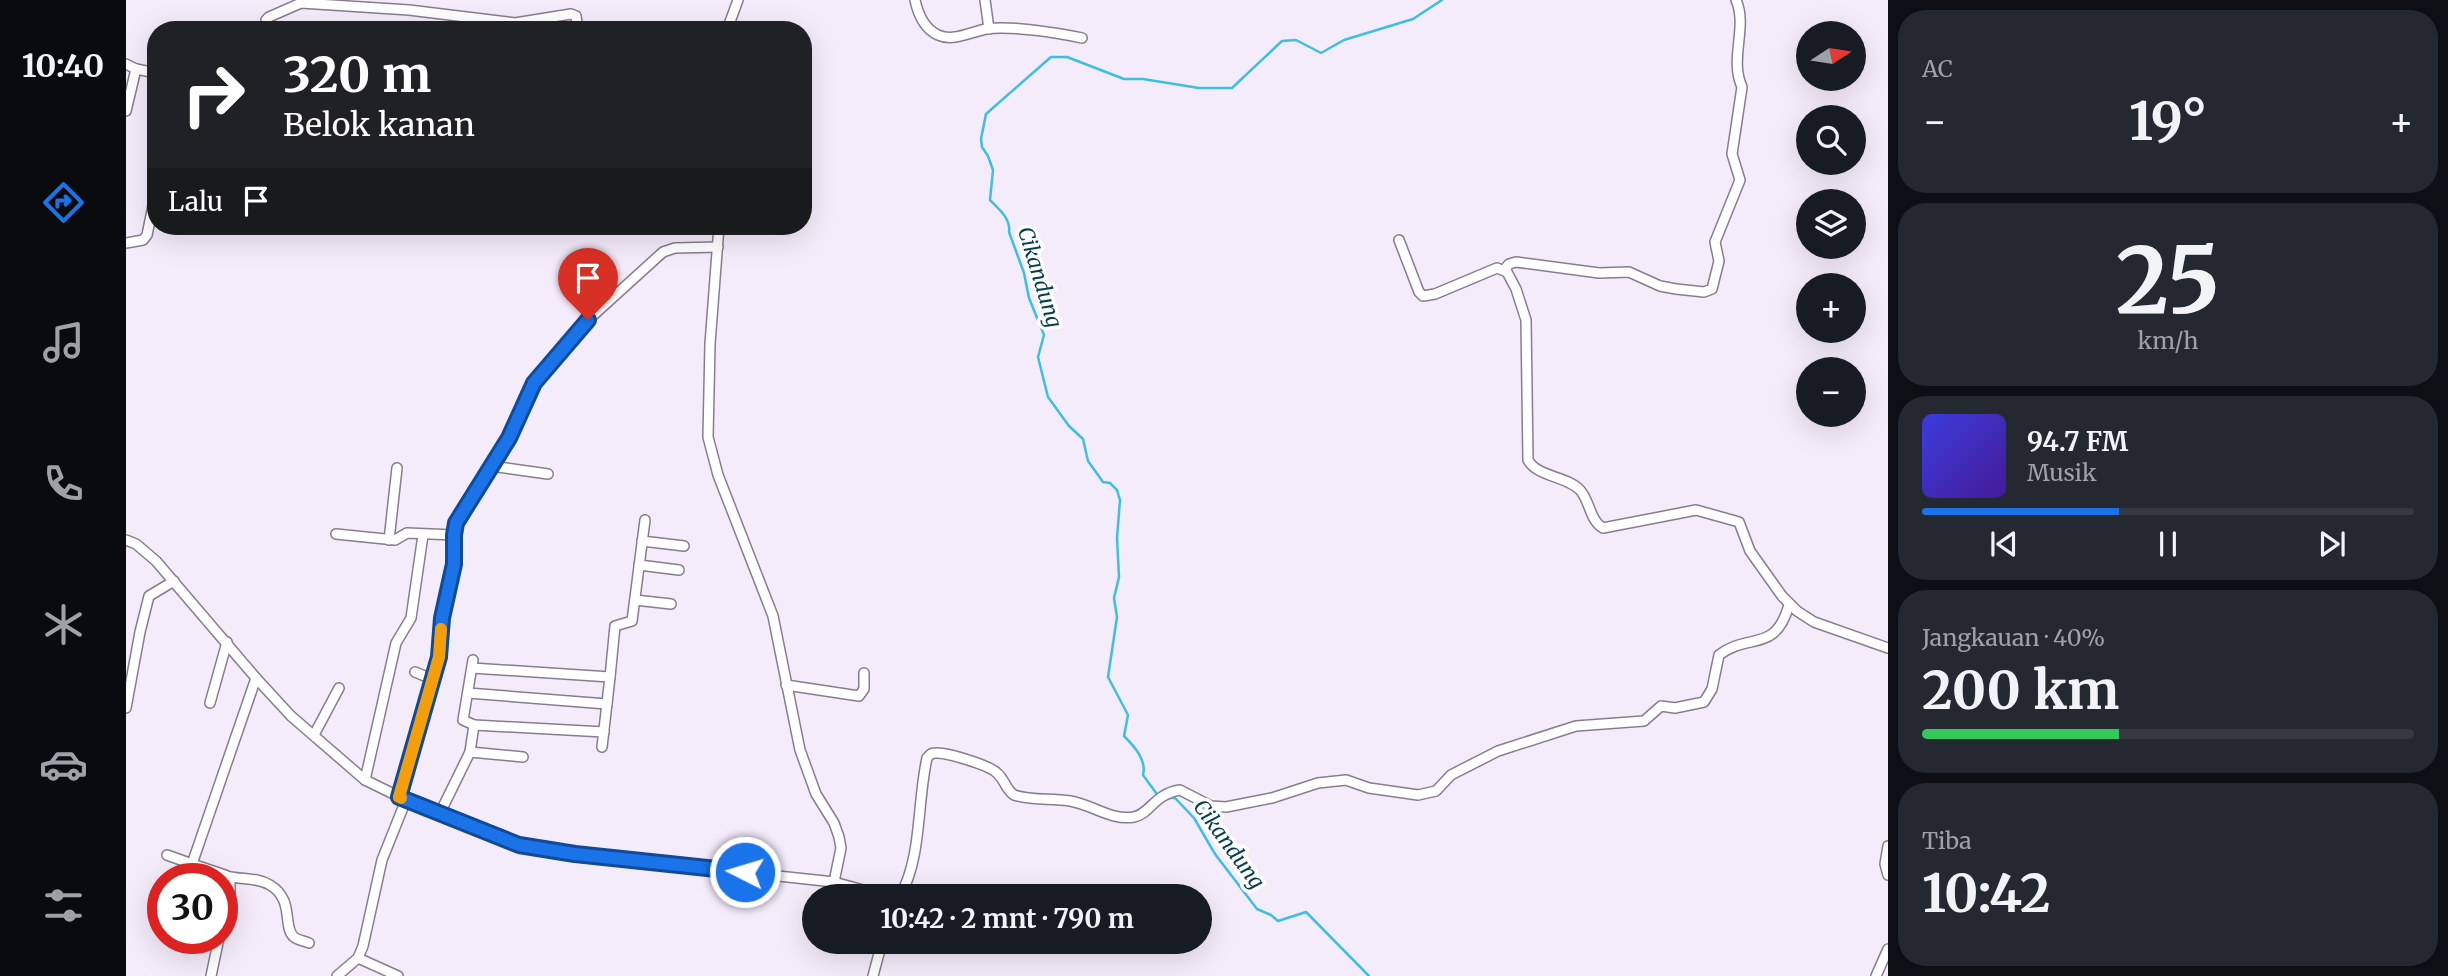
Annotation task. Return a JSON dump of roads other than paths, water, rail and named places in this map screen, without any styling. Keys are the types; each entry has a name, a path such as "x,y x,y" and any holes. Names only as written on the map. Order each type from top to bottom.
{"street":[{"path":"730,21 738,0"},
{"path":"915,0 924,23 941,36 953,37 989,29 1014,29 1082,38"},
{"path":"985,0 989,29"},
{"path":"1504,270 1516,262 1602,274 1625,271 1676,289 1704,292 1712,289 1719,261 1716,242 1740,180 1732,154 1741,87 1737,77 1740,15 1736,0"},
{"path":"266,21 269,16 301,3 409,10 498,21"},
{"path":"527,21 571,14 577,21"},
{"path":"126,64 147,71"},
{"path":"126,111 136,69"},
{"path":"126,243 143,240 147,234"},
{"path":"719,235 710,344 708,438 718,475 772,616 800,750 810,779 839,837 841,848 834,883"},
{"path":"1399,240 1423,296 1435,295 1497,268 1504,270 1516,289 1526,320 1529,464 1576,486 1583,493 1597,525 1603,528 1696,510 1739,522 1750,551 1790,605 1814,622 1888,648"},
{"path":"337,976 358,958 363,946 382,860 402,799 439,657 442,618 454,564 456,523 509,438 534,383 588,320 663,253 675,248 718,247"},
{"path":"491,466 548,474"},
{"path":"389,540 397,468"},
{"path":"602,747 615,626 632,621 645,520"},
{"path":"336,534 389,540 398,539 407,533 454,535"},
{"path":"365,780 396,643 411,618 423,535"},
{"path":"126,540 136,544 156,561 291,716 365,780 402,799 519,845 575,854 838,884"},
{"path":"642,541 684,546"},
{"path":"639,565 679,570"},
{"path":"126,708 149,596 174,581"},
{"path":"635,600 671,604"},
{"path":"905,884 912,866 922,783 930,754 950,755 990,768 997,773 1009,792 1022,798 1072,801 1111,816 1129,817 1142,814 1164,794 1180,790 1211,806 1226,807 1272,798 1318,783 1346,780 1369,789 1426,794 1436,791 1451,775 1499,751 1536,738 1576,726 1644,721 1661,706 1675,708 1700,704 1712,689 1719,654 1771,637 1786,617 1790,605"},
{"path":"210,703 227,642"},
{"path":"604,732 474,725 463,720 473,664 610,677"},
{"path":"415,673 432,679"},
{"path":"786,685 859,696 864,690 864,673"},
{"path":"192,863 256,678"},
{"path":"314,736 339,688"},
{"path":"468,693 607,704"},
{"path":"440,813 470,752 474,725"},
{"path":"470,752 523,757"},
{"path":"1888,846 1885,864 1888,875"},
{"path":"167,855 189,863"},
{"path":"238,878 261,882 278,891 287,908 290,932 294,937 309,943"},
{"path":"1877,976 1888,949"},
{"path":"211,976 216,954"},
{"path":"873,976 879,954"},
{"path":"358,958 398,976"}],"waterway":[{"name":"Cikandung","path":"1159,797 1143,775 1144,769 1139,754 1124,736 1128,715 1108,677 1117,617 1114,598 1119,577 1117,538 1120,500 1117,490 1110,483 1103,482 1088,461 1083,439 1069,426 1048,397 1038,357 1044,335 1029,298 1008,223 1004,214 990,200 993,170 981,139 986,114 1051,57 1067,57 1124,79 1143,79 1199,88 1232,88 1282,41 1296,40 1321,53 1344,40 1413,19 1442,0"},
{"name":"Cikandung","path":"1168,798 1175,798 1194,818 1215,854 1257,909 1278,921 1306,912 1369,976"}]}
